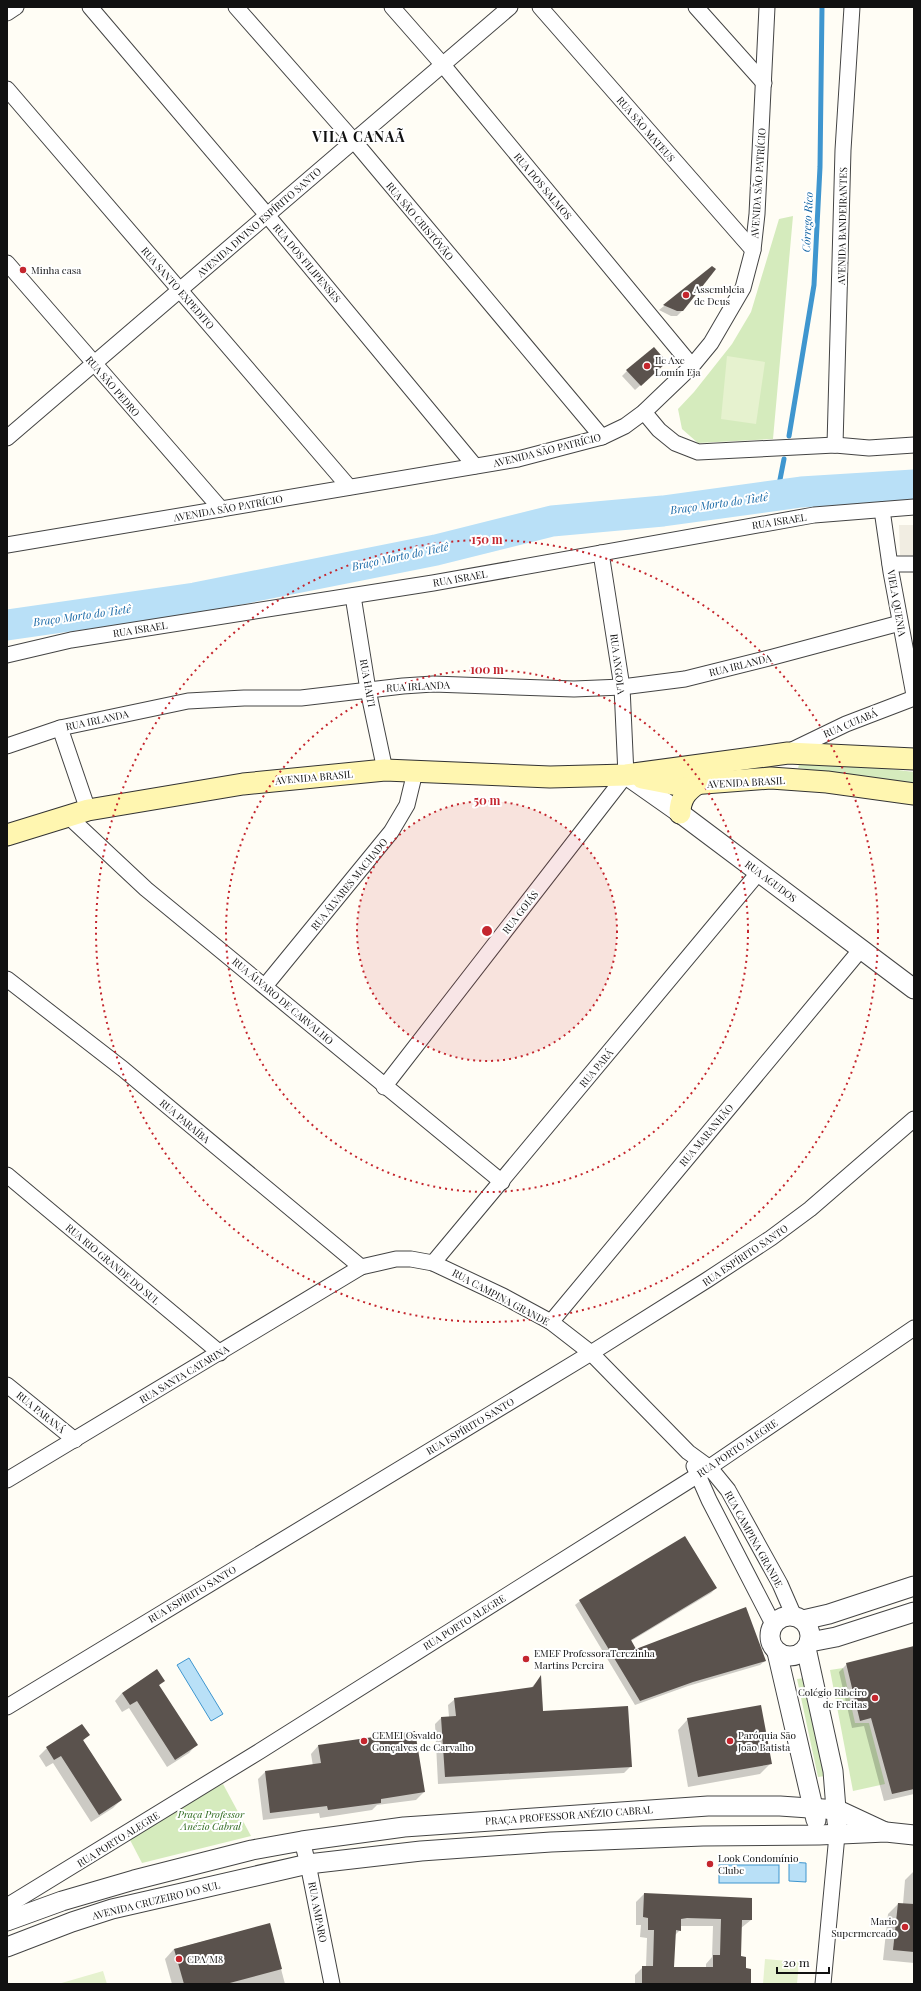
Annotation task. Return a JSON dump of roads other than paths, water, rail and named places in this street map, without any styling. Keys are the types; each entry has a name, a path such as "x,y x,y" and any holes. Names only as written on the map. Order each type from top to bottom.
{"main road":[{"name":"AVENIDA BRASIL","path":"7,835 88,810 243,784 385,770 550,777 626,775 788,753 914,759"},
{"name":"AVENIDA BRASIL","path":"626,775 674,785 771,778 827,782 914,794"},
{"path":"680,813 680,804 684,796 697,784"}],"street":[{"path":"7,13 16,7"},
{"name":"RUA DOS FILIPENSES","path":"90,7 267,215 475,466"},
{"name":"RUA SÃO CRISTÓVÃO","path":"236,7 354,141 602,437"},
{"name":"RUA DOS SALMOS","path":"392,7 443,65 692,366"},
{"name":"AVENIDA DIVINO ESPÍRITO SANTO","path":"8,434 180,290 510,7"},
{"name":"RUA SÃO MATEUS","path":"540,7 753,250"},
{"path":"696,7 764,83"},
{"name":"AVENIDA SÃO PATRÍCIO","path":"7,545 518,459 602,437 625,426 644,412 692,366 711,343 743,288 753,250 757,214 767,7"},
{"name":"AVENIDA BANDEIRANTES","path":"835,445 844,150 852,7"},
{"name":"RUA SANTO EXPEDITO","path":"7,89 349,488"},
{"name":"RUA SÃO PEDRO","path":"7,263 93,364 221,509"},
{"path":"644,412 659,430 675,443 698,452 835,445 869,448 914,446"},
{"name":"RUA ISRAEL","path":"7,655 94,636 353,596 814,515 914,507"},
{"name":"VIELA QUENIA","path":"882,510 900,623 914,695"},
{"name":"RUA ANGOLA","path":"601,553 622,687 626,775"},
{"path":"890,564 914,564"},
{"name":"RUA HAITI","path":"353,596 368,690 385,770"},
{"name":"RUA IRLANDA","path":"7,746 60,728 188,701 244,698 301,698 433,684 574,689 622,687 685,678 773,657 900,623"},
{"name":"RUA CUIABÁ","path":"788,753 846,724 914,698"},
{"path":"60,728 88,810"},
{"name":"RUA ÁLVARES MACHADO","path":"265,986 391,832 407,805 415,772"},
{"name":"RUA AGUDOS","path":"626,775 680,813 862,948 914,989"},
{"name":"RUA GOIÁS","path":"384,1087 626,775"},
{"name":"RUA ÁLVARO DE CARVALHO","path":"68,816 146,889 265,986 384,1087 502,1182"},
{"name":"RUA PARÁ","path":"433,1263 759,872"},
{"name":"RUA MARANHÃO","path":"551,1322 862,948"},
{"name":"RUA PARAÍBA","path":"7,979 122,1069 361,1267"},
{"name":"RUA ESPÍRITO SANTO","path":"7,1707 591,1353 771,1238 810,1209 856,1171 914,1119"},
{"name":"RUA RIO GRANDE DO SUL","path":"7,1175 220,1353"},
{"name":"RUA CAMPINA GRANDE","path":"361,1267 396,1259 411,1259 433,1263 503,1296 551,1322 591,1353 688,1452 704,1471 728,1490 798,1618"},
{"name":"RUA SANTA CATARINA","path":"7,1480 361,1267"},
{"name":"RUA PORTO ALEGRE","path":"7,1906 254,1755 704,1471 914,1328"},
{"name":"RUA PARANÁ","path":"7,1385 75,1440"},
{"name":"RUA CAMPINA GRANDE","path":"704,1471 773,1624"},
{"path":"823,1984 834,1862 828,1835 813,1809 777,1652 770,1642 770,1636 773,1624 782,1617 798,1618 829,1614 914,1586"},
{"path":"777,1652 789,1656 802,1653 808,1645 914,1612"},
{"path":"798,1618 810,1630 808,1645 833,1771 838,1810 828,1835"},
{"name":"PRAÇA PROFESSOR ANÉZIO CABRAL","path":"302,1841 404,1827 708,1806 780,1806 838,1810"},
{"path":"838,1810 886,1832"},
{"path":"308,1864 421,1851 551,1842 703,1836 828,1835 886,1832 914,1835"},
{"path":"7,1921 62,1901 134,1880 252,1850 302,1841"},
{"name":"RUA AMPARO","path":"302,1841 332,1984"},
{"name":"AVENIDA CRUZEIRO DO SUL","path":"7,1947 72,1922 112,1909 308,1864"}],"water":[{"path":"189,1658 223,1714 211,1721 177,1665"},
{"path":"789,1862 806,1863 806,1882 789,1881"},
{"path":"719,1865 779,1865 779,1883 719,1883"}],"waterway":[{"name":"Córrego Rico","path":"789,436 814,285 820,167 822,7"},
{"name":"Córrego Rico","path":"777,495 784,459"},
{"name":"Braço Morto do Tietê","path":"7,625 195,598 436,550 552,521 663,511 801,492 914,485"}],"place":[{"name":"Minha casa","path":"23,270"},
{"name":"Assembleia de Deus","path":"686,295"},
{"name":"Ile Axe Lomin Eja","path":"647,366"},
{"name":"EMEF ProfessoraTerezinha Martins Pereira","path":"526,1659"},
{"name":"Colégio Ribeiro de Freitas","path":"875,1698"},
{"name":"CEMEI Osvaldo Gonçalves de Carvalho","path":"364,1741"},
{"name":"Paróquia São João Batista","path":"730,1741"},
{"name":"Look Condomínio Clube","path":"710,1864"},
{"name":"Mario Supermercado","path":"905,1927"},
{"name":"CPA/M8","path":"179,1959"}],"district":[{"name":"VILA CANAÃ","path":"359,136"}],"park label":[{"name":"Praça Professor Anézio Cabral","path":"211,1820"}]}
